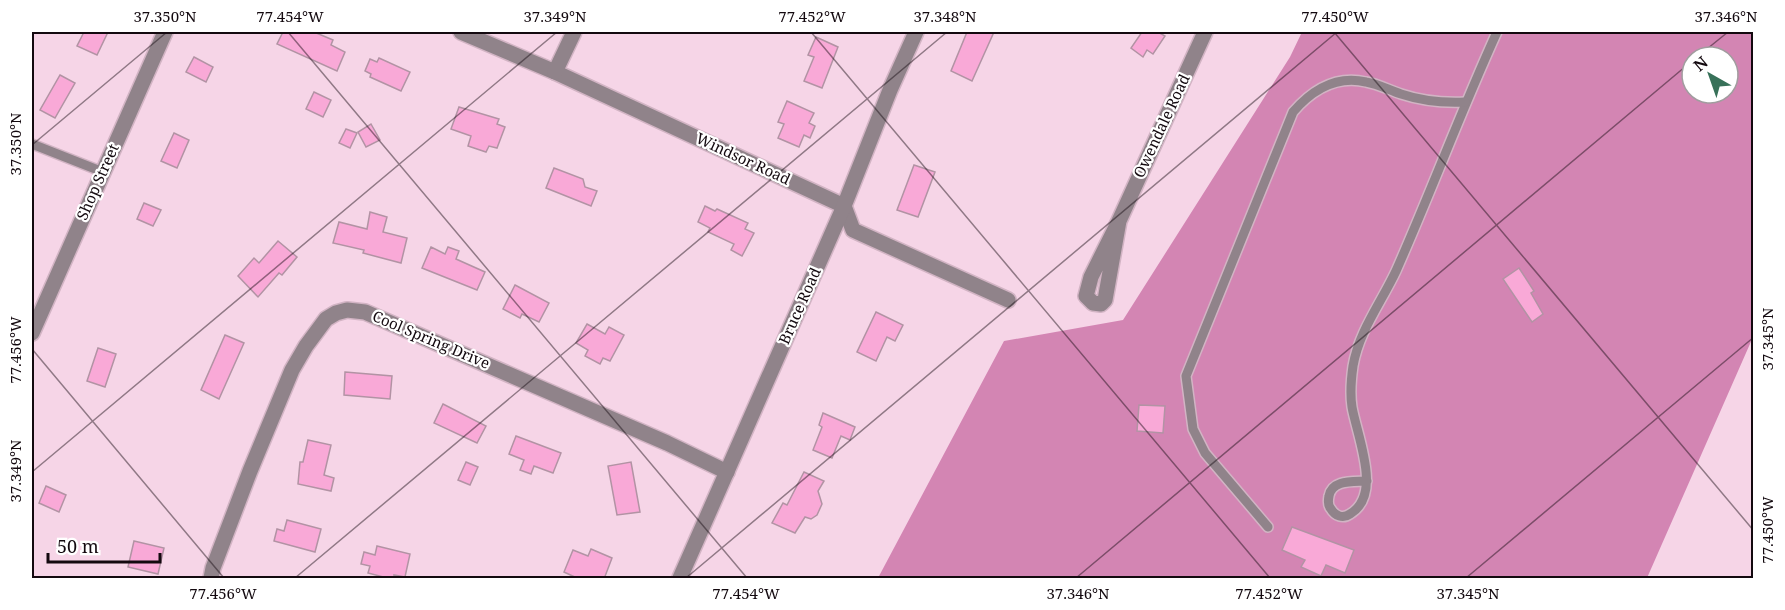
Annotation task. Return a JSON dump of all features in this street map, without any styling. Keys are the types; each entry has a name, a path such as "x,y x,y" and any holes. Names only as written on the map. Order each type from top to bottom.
{"street":[{"name":"Shop Street","path":"32,333 165,32"},
{"name":"Windsor Road","path":"461,32 555,72 844,206"},
{"path":"555,72 574,32"},
{"name":"Bruce Road","path":"680,579 844,206 890,90 916,32"},
{"name":"Owendale Road","path":"1119,221 1205,32"},
{"path":"844,206 853,230 1008,300"},
{"name":"Cool Spring Drive","path":"211,579 223,542 292,370 326,319 347,310 365,312 728,472"}],"lane":[{"path":"1367,481 1342,482 1335,486 1328,499 1331,511 1342,517 1353,513 1362,502 1367,481 1352,406 1351,383 1358,348 1395,272 1465,102 1497,32"},
{"path":"1268,527 1205,453 1193,429 1186,376 1293,112 1318,88 1336,82 1355,80 1372,83 1422,100 1445,103 1465,102"},
{"path":"32,144 103,171"}],"shaded area":[{"path":"1302,32 1753,32 1753,337 1647,578 878,578 1004,341 1123,320 1290,57"}],"building":[{"path":"84,32 108,32 97,55 77,46"},
{"path":"283,32 314,32 333,40 331,45 345,52 337,71 277,44"},
{"path":"967,32 994,32 972,81 951,71"},
{"path":"1142,32 1158,32 1165,36 1153,54 1147,50 1143,57 1131,48"},
{"path":"816,37 838,47 822,88 804,81 814,57 808,55"},
{"path":"194,57 213,67 206,82 186,72"},
{"path":"379,58 410,72 401,91 370,77 371,74 365,71 370,59 377,62"},
{"path":"60,75 75,83 55,118 40,110"},
{"path":"314,92 331,100 323,117 306,109"},
{"path":"787,101 814,113 809,123 815,126 810,138 804,135 799,147 778,138 784,124 778,122"},
{"path":"459,107 499,119 497,124 505,127 497,148 489,146 486,152 468,146 471,136 451,129"},
{"path":"371,124 380,140 366,147 358,132"},
{"path":"346,129 357,133 350,148 339,143"},
{"path":"174,133 189,140 177,168 161,161"},
{"path":"914,165 935,172 918,217 897,210"},
{"path":"554,168 583,179 585,187 597,191 591,206 546,188"},
{"path":"144,203 161,210 153,226 137,219"},
{"path":"705,206 748,223 745,229 754,233 742,256 731,250 734,244 708,232 710,228 698,222"},
{"path":"370,212 387,217 383,232 407,238 401,263 363,253 364,250 333,243 339,222 367,229"},
{"path":"278,241 297,257 282,275 279,273 258,297 238,276 254,258 259,263"},
{"path":"431,247 445,254 448,247 459,251 456,259 485,272 477,290 422,268"},
{"path":"1519,268 1534,291 1531,293 1543,314 1532,322 1503,279"},
{"path":"515,285 549,303 539,322 522,314 520,318 503,309"},
{"path":"876,312 903,325 895,341 887,337 876,361 857,352"},
{"path":"587,324 605,334 609,327 624,335 610,361 603,358 600,364 585,356 588,350 576,343"},
{"path":"225,335 244,343 219,399 201,390"},
{"path":"98,348 116,354 105,387 87,381"},
{"path":"345,372 392,376 390,399 344,395"},
{"path":"443,404 486,426 477,443 434,423"},
{"path":"1139,405 1165,406 1163,433 1137,431"},
{"path":"823,413 855,427 850,440 841,436 832,458 813,450 822,427 819,425"},
{"path":"516,436 561,453 553,473 534,466 531,474 520,470 524,460 509,454"},
{"path":"308,440 331,445 324,475 334,478 331,491 298,484 300,462 303,462"},
{"path":"466,462 478,467 470,485 458,480"},
{"path":"631,462 640,512 617,515 608,466"},
{"path":"804,472 824,481 818,491 822,504 817,515 811,519 805,517 795,533 772,523 783,503 787,505"},
{"path":"46,486 66,495 59,512 39,503"},
{"path":"287,520 321,529 315,552 274,541 277,529 284,531"},
{"path":"1292,527 1354,550 1345,573 1326,565 1321,576 1301,567 1305,560 1282,550"},
{"path":"134,541 164,548 158,574 128,567"},
{"path":"377,546 410,554 405,577 394,575 394,579 391,579 368,573 370,566 361,564 364,552 375,555"},
{"path":"591,549 612,558 604,579 579,579 564,572 573,550 588,556"}]}
